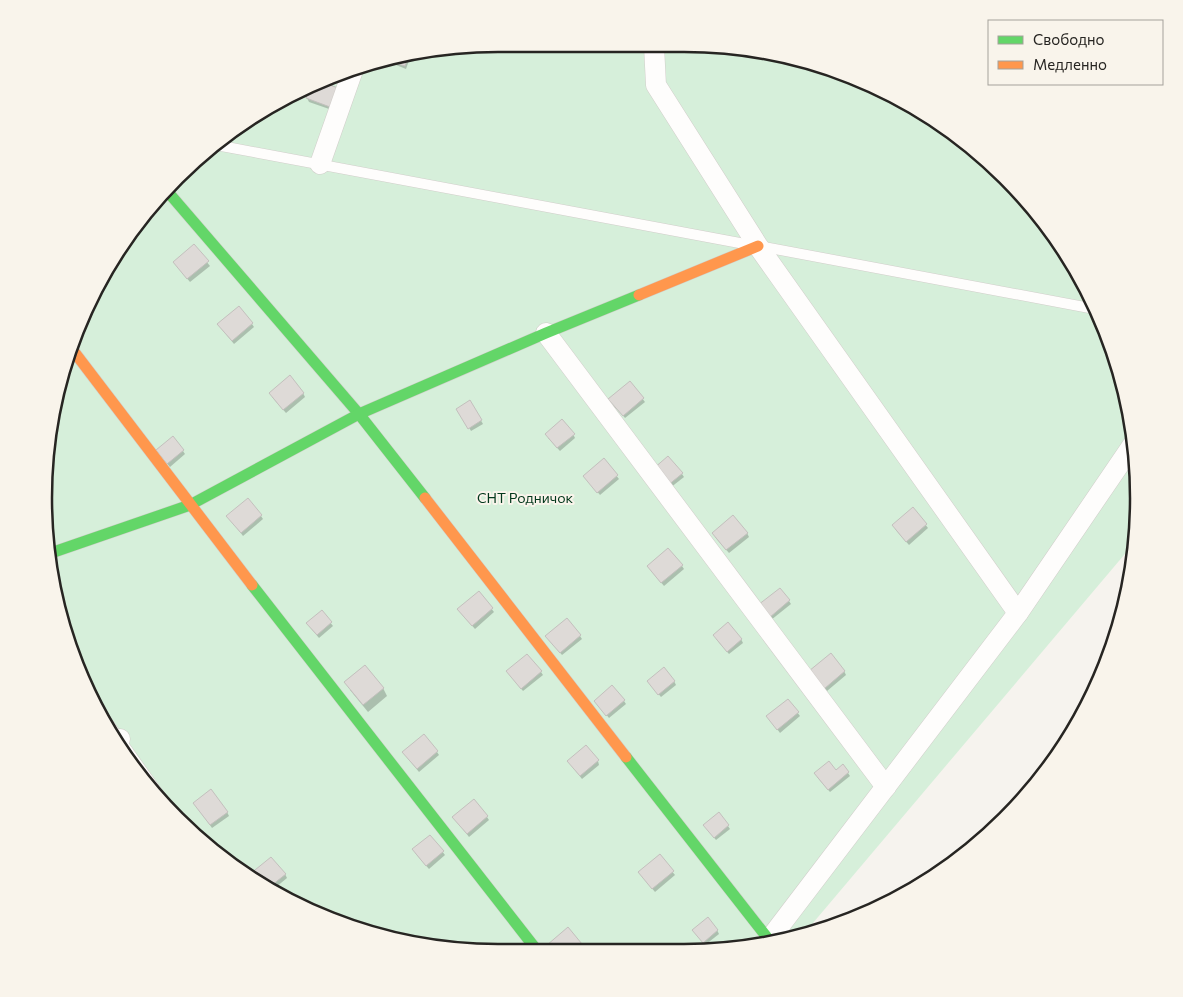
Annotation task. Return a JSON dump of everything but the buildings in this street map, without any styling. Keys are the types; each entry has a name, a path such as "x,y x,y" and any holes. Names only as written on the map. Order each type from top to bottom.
{"street":[{"path":"654,52 656,85 758,246 1018,613"},
{"path":"320,164 350,78"},
{"path":"171,196 359,414 762,938"},
{"path":"55,551 190,505 359,414 546,333 758,246"},
{"path":"546,333 886,787"},
{"path":"76,355 190,505 532,944"},
{"path":"771,936 1018,613 1128,452"}],"lane":[{"path":"225,147 1088,308"}],"green space":[{"name":"СНТ Родничок","path":"498,52 714,53 772,61 800,68 828,76 882,98 908,112 956,145 979,163 1020,204 1071,276 1085,301 1107,355 1122,411 1127,440 1130,469 1130,528 1128,551 810,926 772,936 714,944 469,944 411,936 383,929 355,921 301,899 275,885 227,852 204,834 163,793 112,722 98,696 76,642 61,586 56,557 53,528 53,469 61,411 76,355 98,301 112,276 145,227 183,183 227,145 275,112 301,98 355,76 411,61 440,56"}],"traffic: fast":[{"path":"171,196 359,414 425,498"},
{"path":"55,551 190,505 359,414 639,295"},
{"path":"252,585 532,944"},
{"path":"626,757 767,937"}],"traffic: slow":[{"path":"639,295 758,246"},
{"path":"76,354 252,585"},
{"path":"425,498 626,757"}]}
